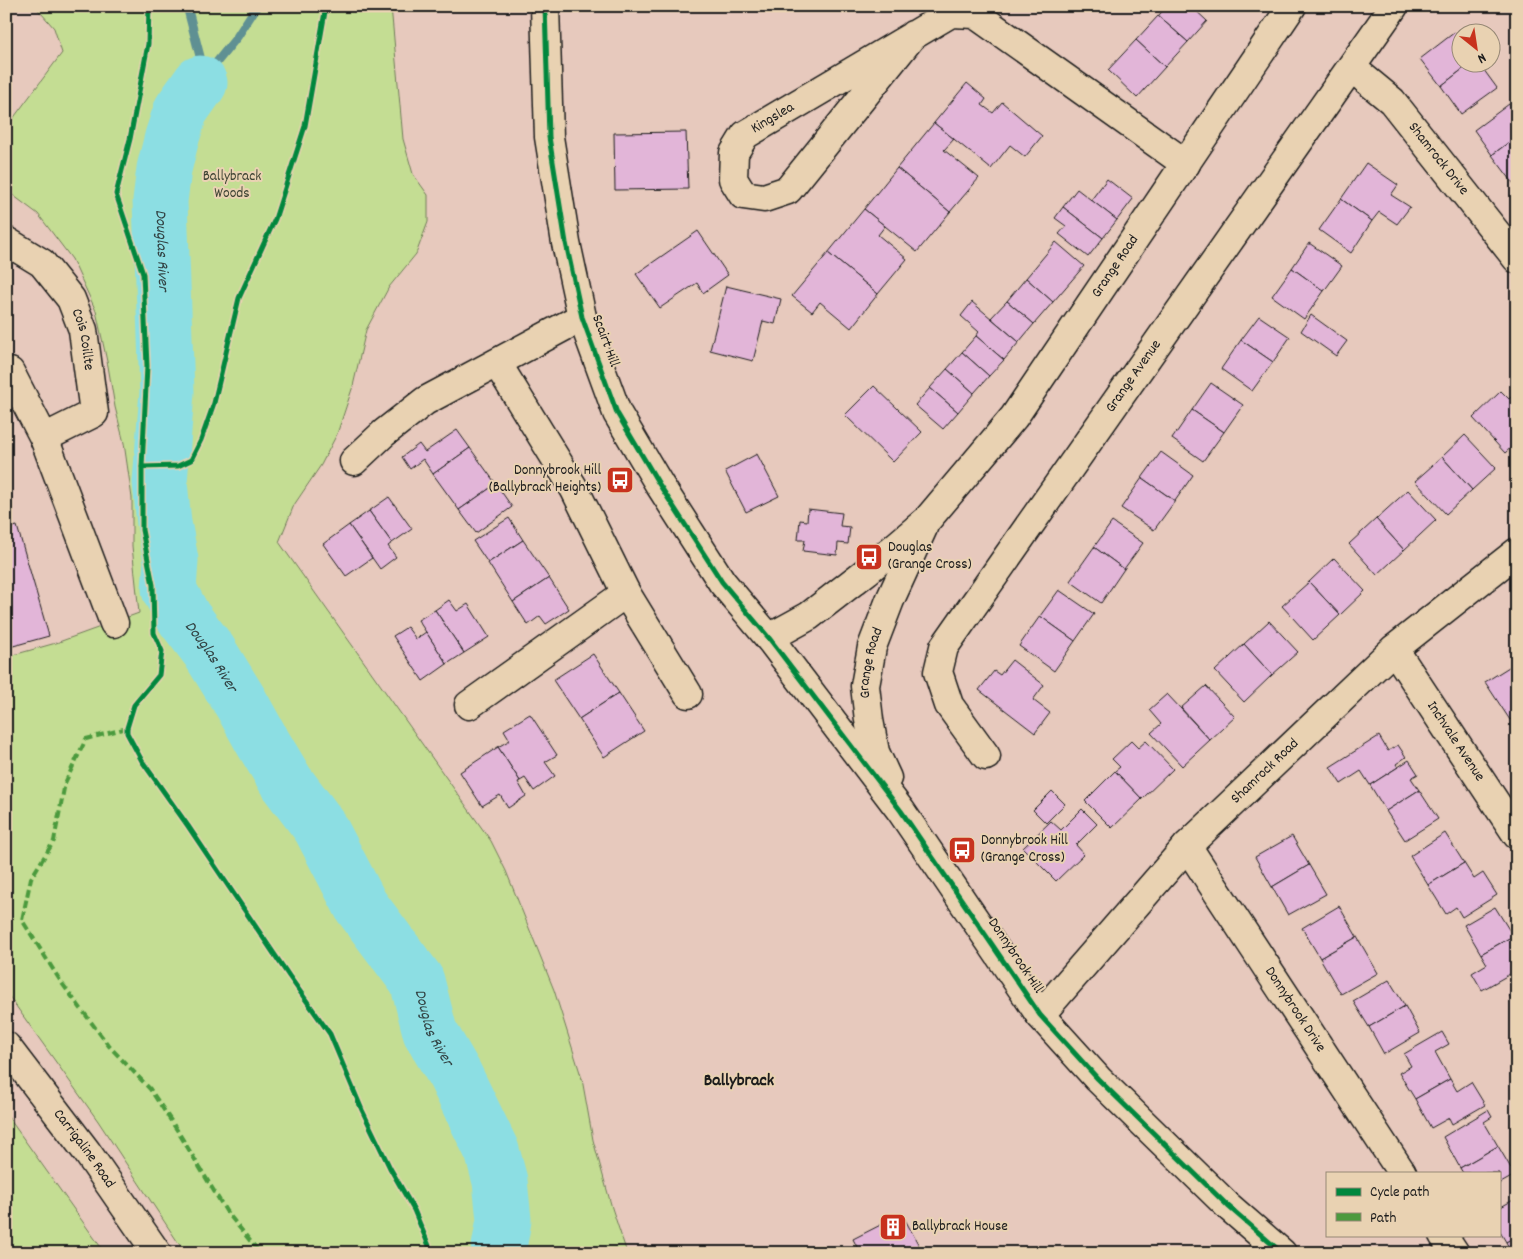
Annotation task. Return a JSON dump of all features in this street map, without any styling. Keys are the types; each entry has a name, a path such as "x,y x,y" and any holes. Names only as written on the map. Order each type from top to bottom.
{"street":[{"name":"Scairt Hill","path":"545,6 549,138 566,243 582,317 617,413 659,484 722,582 769,638"},
{"name":"Grange Road","path":"769,638 809,616 867,571 927,520 1014,417 1292,6"},
{"name":"Grange Avenue","path":"986,756 949,705 938,672 944,647 1394,6"},
{"name":"Kingslea","path":"913,35 788,190 764,198 743,195 733,179 734,153 745,135 913,35 951,13 975,14 1186,164"},
{"name":"Shamrock Drive","path":"1352,68 1392,100 1517,259"},
{"name":"Cois Coillte","path":"6,241 42,263 71,299 84,330 94,414 44,438"},
{"path":"354,460 384,432 425,401 582,317"},
{"path":"497,363 574,490 626,593 688,694"},
{"path":"10,372 44,438 114,623"},
{"name":"Grange Road","path":"901,811 875,752 865,686 872,647 890,600 927,520"},
{"name":"Shamrock Road","path":"1040,1015 1187,846 1394,649 1517,552"},
{"path":"469,705 626,593"},
{"name":"Donnybrook Hill","path":"769,638 901,811 1040,1015 1098,1079 1228,1206 1282,1253"},
{"name":"Inchvale Avenue","path":"1394,649 1517,835"},
{"name":"Donnybrook Drive","path":"1187,846 1401,1172"},
{"name":"Carrigaline Road","path":"6,1046 87,1152 157,1253"},
{"path":"1444,1236 1455,1253"}],"green space":[{"name":"Ballybrack Woods","path":"35,6 391,6 403,139 413,174 428,195 428,222 416,254 389,287 366,330 353,386 337,434 321,465 294,505 279,542 491,841 506,871 554,990 582,1079 593,1140 627,1253 185,1253 98,1121 6,992 6,657 56,643 139,613 132,546 132,498 124,443 96,311 72,259 38,214 6,190 6,128 62,53 54,28"},
{"path":"6,1114 105,1253 6,1253"}],"building":[{"path":"1167,6 1191,6 1207,21 1188,42 1158,16"},
{"path":"1158,16 1188,42 1165,67 1136,40"},
{"path":"1450,36 1450,72 1459,72 1441,86 1420,59"},
{"path":"1136,40 1165,67 1137,98 1108,70"},
{"path":"1459,72 1485,72 1497,88 1461,114 1441,86"},
{"path":"967,83 986,99 982,105 993,113 1002,102 1042,136 1025,157 1010,145 991,169 934,123"},
{"path":"1509,104 1517,114 1517,136 1492,155 1474,130"},
{"path":"934,123 954,139 944,150 979,178 950,212 897,168"},
{"path":"686,132 688,189 615,190 614,133"},
{"path":"1517,136 1517,182 1514,184 1492,155"},
{"path":"1366,163 1398,185 1391,195 1410,207 1397,224 1379,212 1372,221 1341,199"},
{"path":"897,168 950,212 917,252 864,209"},
{"path":"1107,179 1133,199 1117,220 1091,200"},
{"path":"1077,189 1117,220 1103,238 1063,207"},
{"path":"1341,199 1372,221 1351,253 1319,230"},
{"path":"1063,207 1103,238 1088,257 1059,234 1066,226 1055,218"},
{"path":"864,209 885,226 878,235 907,259 878,294 828,253"},
{"path":"698,231 728,275 703,293 697,283 660,308 636,274"},
{"path":"1056,242 1084,266 1053,302 1026,278"},
{"path":"1309,243 1342,266 1324,291 1292,268"},
{"path":"828,253 878,294 851,328 820,302 812,312 792,296"},
{"path":"1292,268 1324,291 1304,319 1272,296"},
{"path":"1026,278 1053,302 1034,324 1007,301"},
{"path":"726,286 781,299 775,324 763,321 753,361 710,350"},
{"path":"1007,301 1034,324 1019,342 991,318"},
{"path":"972,302 1019,342 1004,360 976,336 979,332 961,316"},
{"path":"1311,315 1347,341 1336,356 1301,331"},
{"path":"1259,316 1290,337 1273,362 1241,340"},
{"path":"976,336 1004,360 989,376 962,352"},
{"path":"1241,340 1273,362 1252,391 1221,369"},
{"path":"962,352 989,376 974,393 947,369"},
{"path":"947,369 974,393 958,412 930,388"},
{"path":"1211,383 1243,405 1224,432 1192,410"},
{"path":"874,386 922,432 893,462 845,415"},
{"path":"930,388 958,412 943,429 915,405"},
{"path":"1501,391 1509,399 1517,392 1517,442 1505,453 1473,418"},
{"path":"1192,410 1224,432 1203,461 1172,439"},
{"path":"457,430 470,448 433,474 423,459 410,469 402,457 419,444 425,452"},
{"path":"1465,435 1496,468 1472,490 1442,457"},
{"path":"470,448 496,484 459,510 433,474"},
{"path":"1161,452 1193,475 1175,501 1142,478"},
{"path":"757,454 779,496 746,512 725,471"},
{"path":"1442,457 1472,490 1446,514 1415,481"},
{"path":"1142,478 1175,501 1154,530 1121,508"},
{"path":"496,484 512,507 476,533 459,510"},
{"path":"1408,490 1436,520 1404,550 1376,519"},
{"path":"389,497 412,529 392,543 369,511"},
{"path":"808,509 842,513 840,526 850,527 848,544 838,543 837,555 803,551 805,540 798,540 800,520 807,521"},
{"path":"369,511 392,543 388,546 396,557 380,569 349,525"},
{"path":"509,518 523,540 488,563 473,541"},
{"path":"1376,519 1404,550 1377,575 1349,544"},
{"path":"1112,522 1143,543 1124,569 1094,547"},
{"path":"349,525 372,558 346,576 323,544"},
{"path":"17,526 49,636 6,648 6,529"},
{"path":"523,540 549,578 513,602 488,563"},
{"path":"1094,547 1124,569 1101,603 1070,581"},
{"path":"1334,558 1365,591 1340,615 1309,582"},
{"path":"549,578 569,609 546,624 540,616 528,625 513,602"},
{"path":"1309,582 1340,615 1313,640 1282,606"},
{"path":"1059,590 1094,614 1075,641 1040,616"},
{"path":"449,600 457,611 468,604 489,637 464,653 435,610"},
{"path":"435,610 464,653 447,664 418,620"},
{"path":"1040,616 1075,641 1054,671 1019,646"},
{"path":"1269,621 1298,652 1272,675 1244,644"},
{"path":"407,627 416,639 426,632 447,664 423,681 393,636"},
{"path":"1244,644 1272,675 1244,702 1215,671"},
{"path":"593,654 619,693 579,719 553,680"},
{"path":"1012,660 1044,685 1033,700 1050,713 1035,733 979,690 994,671 1000,675"},
{"path":"1517,662 1517,715 1510,720 1485,682"},
{"path":"1206,686 1235,717 1210,740 1181,708"},
{"path":"619,693 644,731 604,757 579,719"},
{"path":"1167,694 1210,740 1182,766 1151,733 1161,724 1149,710"},
{"path":"530,714 557,755 545,762 555,776 534,791 525,778 520,781 498,747 510,740 504,730"},
{"path":"1379,736 1388,751 1398,745 1406,757 1396,764 1398,767 1370,785 1361,771 1341,784 1330,767"},
{"path":"1131,741 1138,748 1146,741 1173,769 1142,799 1115,771 1120,767 1112,759"},
{"path":"498,747 520,781 518,782 526,796 508,808 500,795 482,806 460,772"},
{"path":"1409,760 1418,774 1411,778 1419,790 1386,811 1370,785"},
{"path":"1115,771 1142,799 1112,828 1085,801"},
{"path":"1419,790 1438,819 1405,840 1386,811"},
{"path":"1052,791 1065,804 1046,823 1033,810"},
{"path":"1082,809 1097,824 1076,845 1084,854 1056,881 1023,848 1051,821 1061,830"},
{"path":"1445,833 1464,863 1428,885 1410,856"},
{"path":"1292,836 1309,865 1272,887 1255,857"},
{"path":"1464,863 1474,879 1483,873 1497,895 1462,917 1456,907 1446,914 1428,885"},
{"path":"1309,865 1326,894 1288,915 1272,887"},
{"path":"1339,906 1357,937 1320,958 1302,928"},
{"path":"1495,907 1513,936 1481,954 1464,925"},
{"path":"1513,936 1517,943 1517,970 1482,990 1472,973 1487,964 1481,954"},
{"path":"1357,937 1378,973 1341,994 1320,958"},
{"path":"1389,980 1405,1006 1369,1027 1353,1001"},
{"path":"1517,990 1517,1009 1509,995"},
{"path":"1405,1006 1420,1033 1384,1054 1369,1027"},
{"path":"1442,1032 1449,1044 1435,1052 1450,1079 1415,1099 1399,1073 1411,1066 1404,1054"},
{"path":"1450,1079 1457,1091 1471,1082 1485,1105 1452,1124 1449,1118 1431,1128 1415,1099"},
{"path":"1488,1110 1492,1117 1484,1122 1498,1146 1460,1168 1443,1137"},
{"path":"1498,1146 1515,1175 1500,1183 1500,1172 1462,1172 1460,1168"},
{"path":"1517,1198 1517,1236 1506,1242 1500,1232 1500,1207"},
{"name":"Ballybrack House","path":"902,1214 923,1253 860,1253 853,1239"},
{"path":"1517,1236 1517,1253 1512,1253 1506,1242"}],"waterway":[{"name":"Douglas River","path":"187,6 203,68 200,81"},
{"path":"200,83 237,37 257,6"},
{"name":"Douglas River","path":"200,83 181,110 164,169 160,201 167,392 160,482 164,523 171,560 169,590 184,618 209,651 241,703 287,783 320,827 361,906 417,981 430,1032 455,1075 492,1151 500,1181 504,1220 498,1253"}],"marked path":[{"path":"127,728 86,739 65,783 54,841 31,878 22,920 61,982 109,1046 150,1089 226,1211 260,1253"}],"cycle path":[{"path":"149,6 148,44 130,139 116,194 143,274 147,366 142,467 142,530 153,585 154,633 162,651 159,675 134,705 127,733 142,761 330,1034 362,1110 390,1168 414,1210 432,1253"},
{"path":"142,467 178,466 191,460 201,440 214,403 239,298 275,219 305,126 326,6"},
{"path":"545,6 549,137 566,243 582,317 617,413 659,484 722,582 769,638 901,811 1040,1015 1098,1079 1228,1206 1282,1253"}],"place":[{"name":"Donnybrook Hill (Ballybrack Heights)","path":"620,480"},
{"name":"Douglas (Grange Cross)","path":"869,557"},
{"name":"Donnybrook Hill (Grange Cross)","path":"962,850"},
{"name":"Ballybrack House","path":"893,1227"}],"district":[{"name":"Ballybrack","path":"739,1081"}]}
